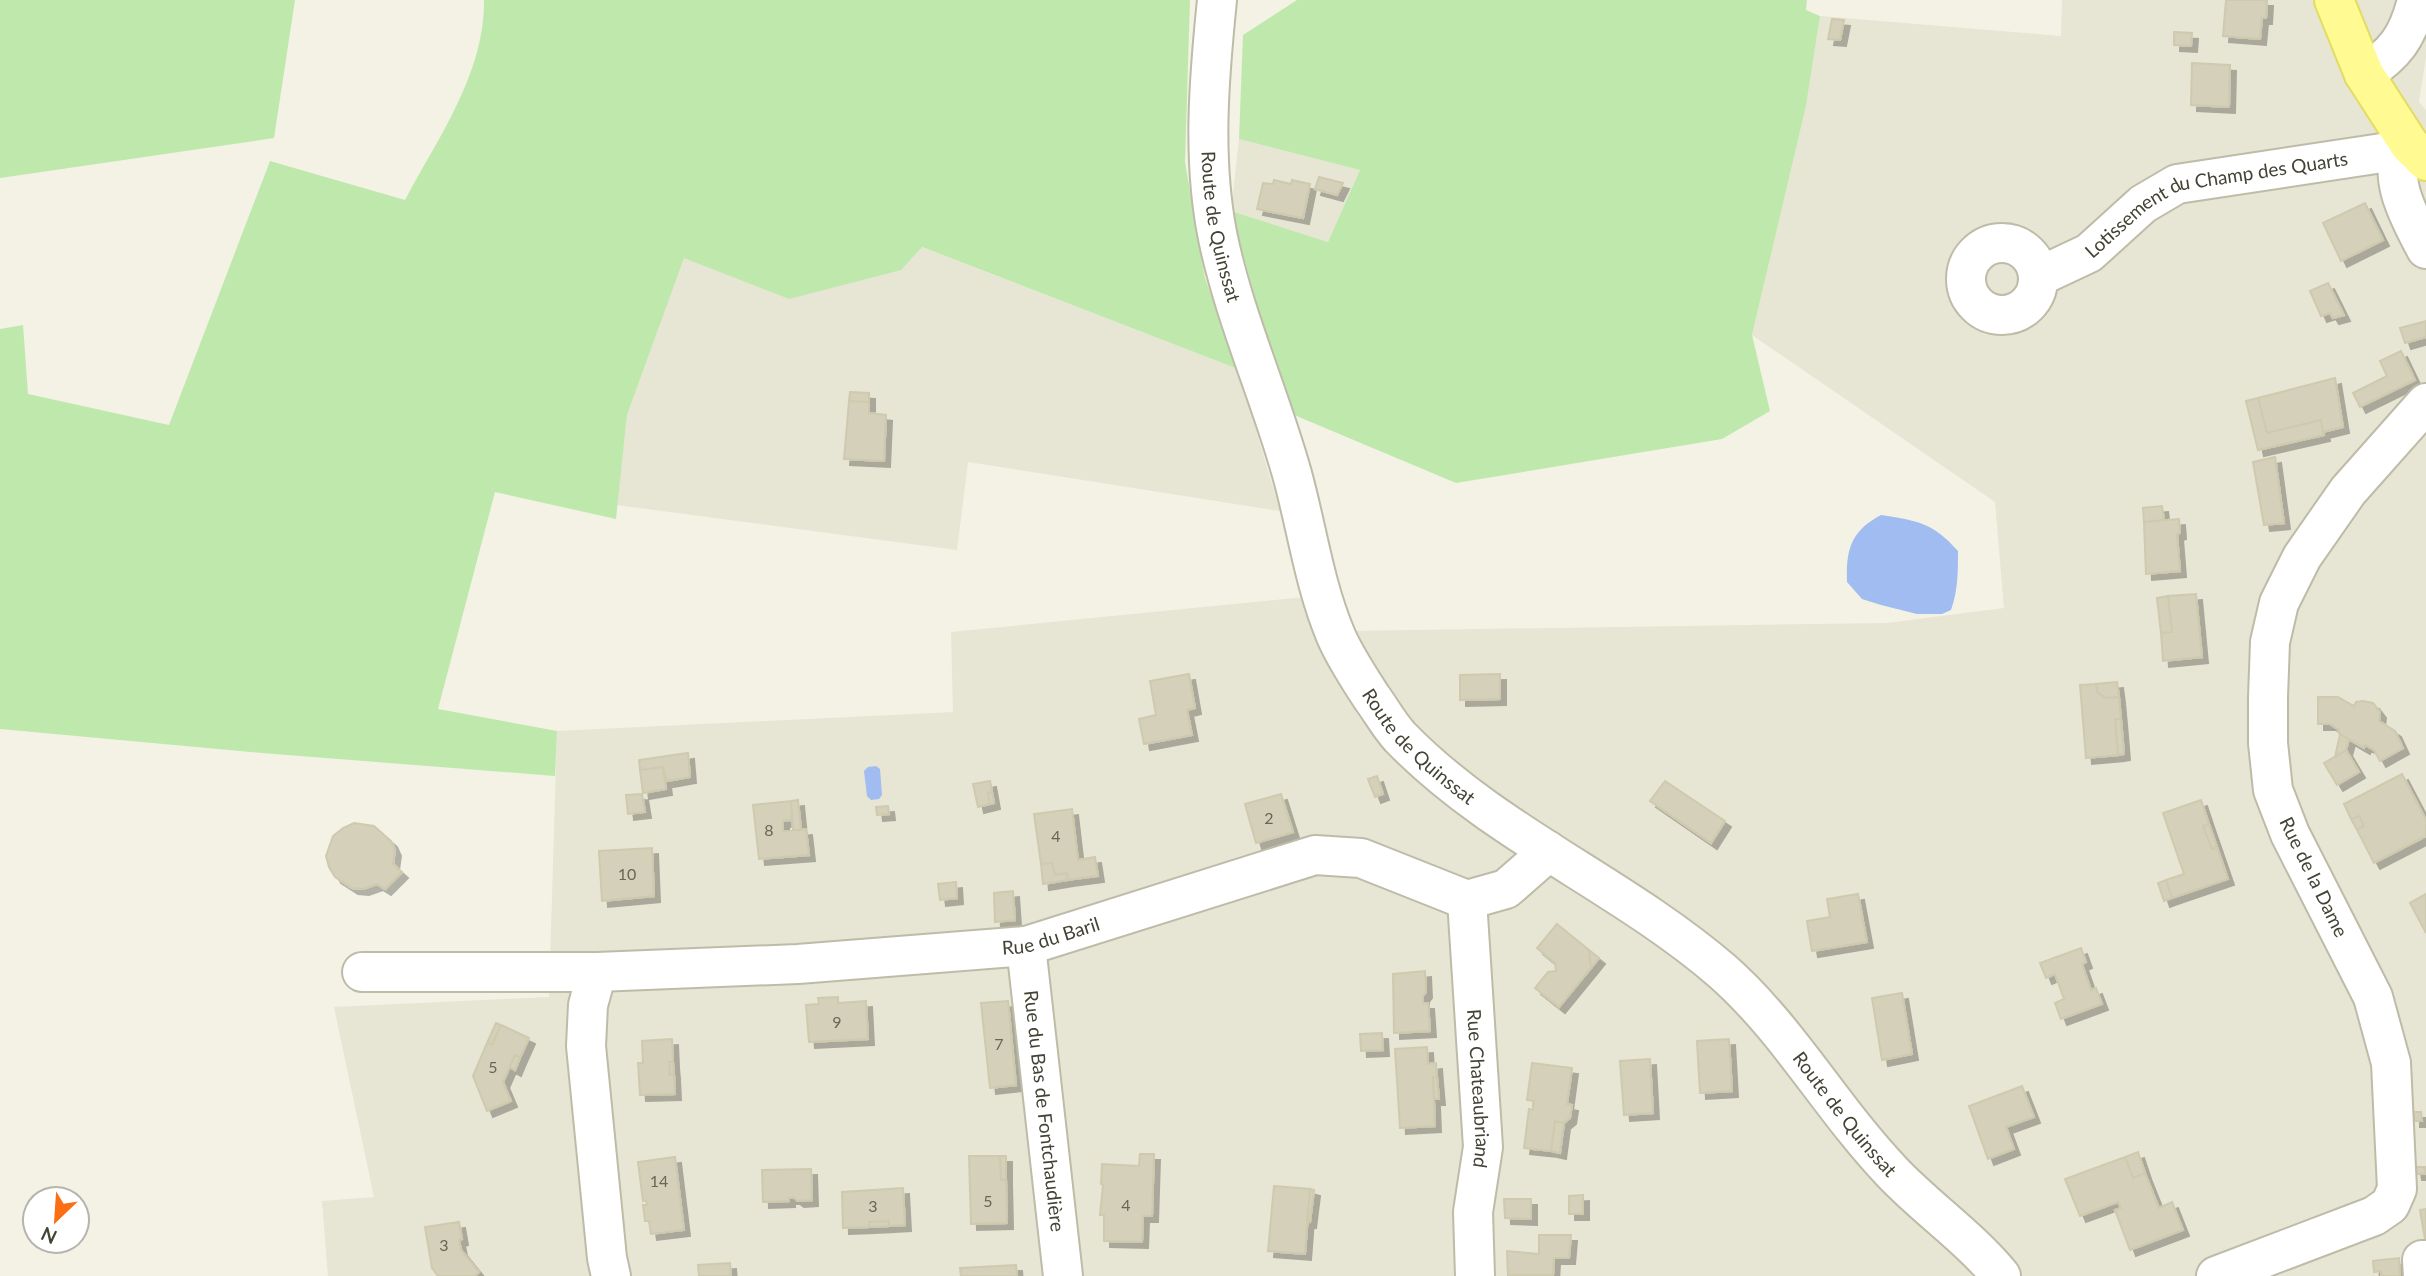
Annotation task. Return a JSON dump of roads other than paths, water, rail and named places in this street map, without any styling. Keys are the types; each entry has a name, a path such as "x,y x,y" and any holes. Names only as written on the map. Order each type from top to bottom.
{"main road":[{"path":"2334,0 2364,75 2412,152"}],"street":[{"name":"Route de Quinssat","path":"1217,0 1210,74 1209,158 1218,236 1240,318 1292,474 1317,579 1336,637 1362,682 1398,735 1462,792 1655,919 1723,972 1771,1021 1841,1113 1893,1173 1987,1259 2001,1276"},
{"path":"2364,75 2395,50 2406,32 2417,0"},
{"path":"2412,152 2397,167 2404,206 2426,249"},
{"name":"Lotissement du Champ des Quarts","path":"2038,277 2089,253 2143,204 2177,184 2412,152"},
{"name":"Rue de la Dame","path":"2216,1276 2374,1216 2390,1205 2397,1189 2391,1063 2373,997 2290,834 2273,790 2268,743 2270,642 2278,603 2302,557 2348,491 2426,403"},
{"path":"1467,900 1506,889 1547,850"},
{"name":"Rue du Baril","path":"362,972 597,972 798,964 1026,946 1315,855 1361,858 1467,900"},
{"name":"Rue Chateaubriand","path":"1467,900 1483,1147 1473,1212 1475,1276"},
{"name":"Rue du Bas de Fontchaudière","path":"1026,946 1063,1276"},
{"path":"597,972 588,1005 586,1046 611,1276"}],"water":[{"path":"1881,515 1924,524 1949,541 1958,551 1958,573 1951,610 1942,614 1917,614 1881,605 1862,599 1847,582 1852,542 1863,528"},
{"path":"876,766 880,769 882,795 879,799 871,800 867,796 864,771 868,767"}]}
